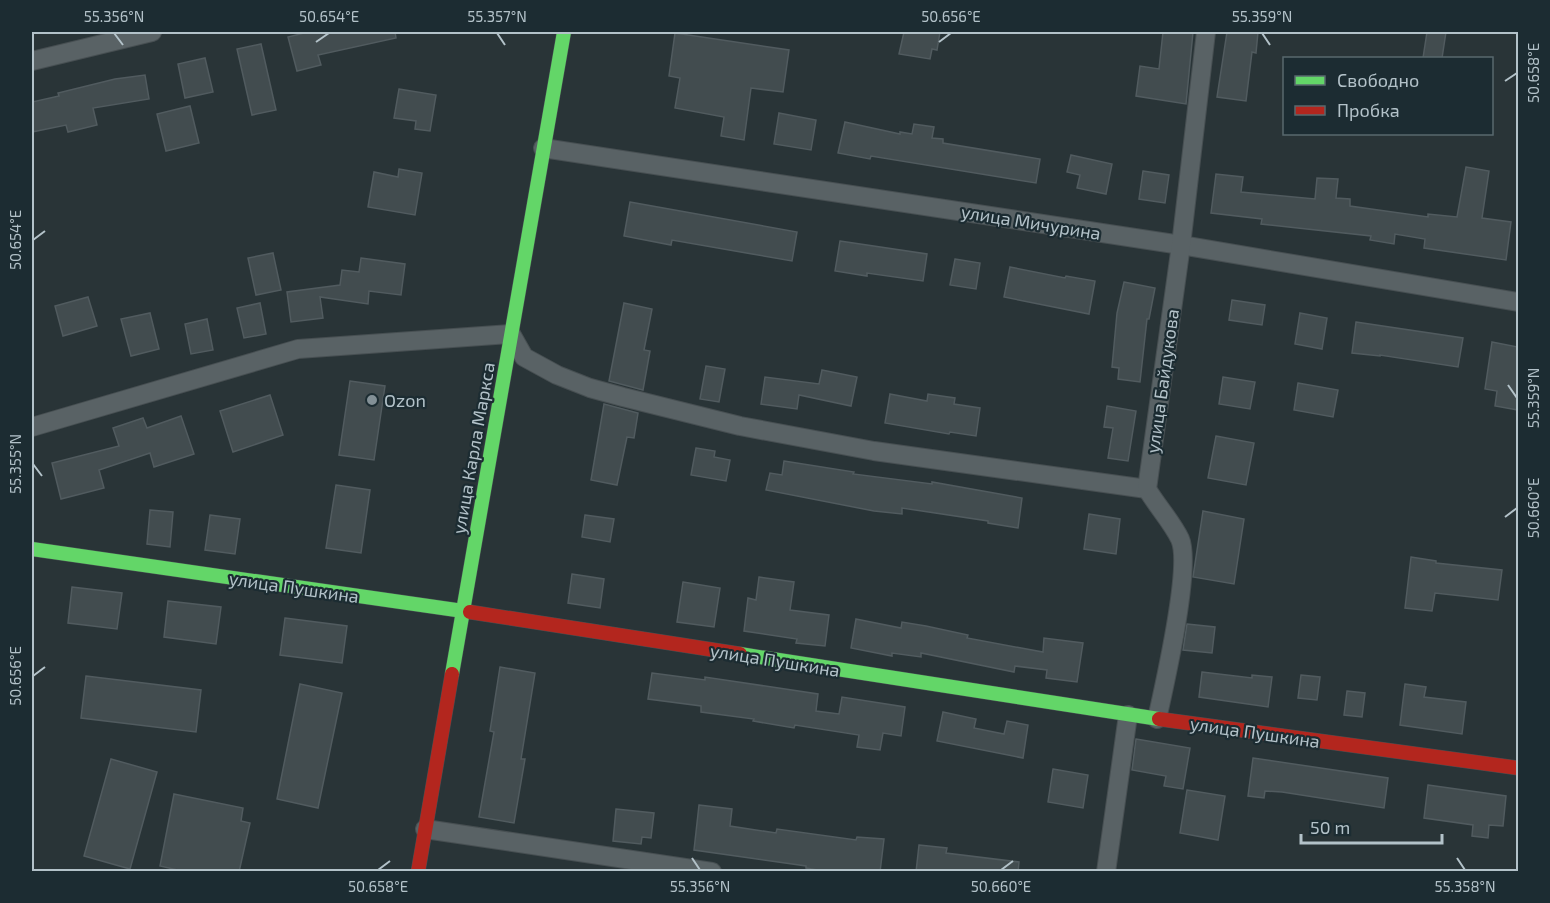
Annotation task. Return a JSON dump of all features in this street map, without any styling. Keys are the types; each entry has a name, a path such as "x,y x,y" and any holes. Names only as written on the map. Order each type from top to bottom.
{"street":[{"path":"32,61 152,32"},
{"name":"улица Карла Маркса","path":"418,872 564,32"},
{"name":"улица Байдукова","path":"1147,489 1181,245 1206,32"},
{"name":"улица Мичурина","path":"543,148 1181,245 1518,302"},
{"path":"32,427 298,349 511,334 524,357 557,375 590,388 666,408 740,426 874,450 1147,489 1181,541 1183,566 1177,622 1157,719"},
{"name":"улица Пушкина","path":"32,549 463,611 1128,715 1518,768"},
{"path":"1106,872 1128,715"},
{"path":"425,829 712,872"}],"building":[{"path":"308,32 395,32 396,38 318,55 321,65 297,71 288,37"},
{"path":"904,32 940,32 937,50 932,49 930,59 899,54"},
{"path":"1163,32 1193,32 1186,104 1136,96 1140,66 1159,69"},
{"path":"1227,32 1258,32 1256,53 1252,52 1246,101 1217,97"},
{"path":"1427,32 1446,32 1442,57 1423,57"},
{"path":"675,33 789,50 783,92 751,88 744,140 721,136 724,117 675,108 680,78 669,76"},
{"path":"261,44 276,110 252,115 237,49"},
{"path":"205,58 213,92 185,98 178,64"},
{"path":"145,75 149,99 93,108 97,125 68,132 66,125 32,132 32,102 115,79"},
{"path":"399,89 436,95 430,131 415,129 416,121 394,118"},
{"path":"190,106 199,143 166,151 157,114"},
{"path":"779,113 816,120 811,150 774,144"},
{"path":"845,122 900,134 900,132 912,134 914,124 934,127 932,138 943,139 943,143 1040,159 1036,183 871,156 870,159 838,153"},
{"path":"1071,155 1112,164 1106,194 1077,188 1080,175 1067,172"},
{"path":"1466,167 1489,171 1482,218 1511,222 1506,260 1424,248 1425,239 1395,234 1394,244 1370,240 1371,236 1261,224 1262,219 1211,213 1216,174 1243,177 1241,192 1315,199 1317,178 1338,179 1336,198 1350,199 1350,206 1428,217 1428,214 1457,217"},
{"path":"399,169 422,173 415,215 368,207 374,172 398,177"},
{"path":"1143,171 1169,175 1165,203 1139,199"},
{"path":"630,202 797,232 792,261 672,240 671,245 624,236"},
{"path":"840,241 927,254 923,281 835,271"},
{"path":"273,253 281,290 256,295 248,258"},
{"path":"361,258 405,264 401,295 369,291 368,304 320,297 323,318 291,322 287,292 340,285 342,270 359,272"},
{"path":"955,259 980,263 976,289 950,285"},
{"path":"1010,267 1065,278 1066,276 1095,281 1089,314 1004,297"},
{"path":"1124,282 1155,288 1149,319 1147,319 1140,382 1118,379 1119,368 1112,367 1117,313"},
{"path":"88,297 97,326 63,336 55,306"},
{"path":"1232,300 1265,305 1262,325 1229,320"},
{"path":"260,303 266,334 244,338 237,308"},
{"path":"624,303 652,309 644,350 650,351 643,390 609,381"},
{"path":"150,313 159,349 131,356 121,319"},
{"path":"1300,313 1327,318 1322,349 1295,344"},
{"path":"207,319 213,350 191,354 185,324"},
{"path":"1356,322 1463,338 1458,367 1352,353"},
{"path":"1492,342 1518,347 1518,410 1495,406 1497,391 1485,389"},
{"path":"706,366 725,369 719,402 700,399"},
{"path":"822,370 857,377 851,406 799,395 797,409 761,404 765,377 819,384"},
{"path":"1223,377 1255,382 1250,409 1219,404"},
{"path":"350,381 385,386 374,460 339,455"},
{"path":"1298,383 1338,390 1333,417 1294,410"},
{"path":"890,394 927,401 928,394 955,398 954,404 980,408 976,436 950,432 949,434 885,423"},
{"path":"270,395 283,435 233,452 220,411"},
{"path":"604,404 638,413 634,438 627,437 617,485 591,480"},
{"path":"1107,406 1136,411 1128,461 1108,458 1113,428 1104,427"},
{"path":"181,416 194,454 154,467 150,453 99,470 104,488 61,499 52,463 119,446 113,428 143,418 147,428"},
{"path":"1216,436 1254,443 1246,485 1208,478"},
{"path":"696,448 715,451 714,457 730,460 726,481 691,475"},
{"path":"784,461 854,472 853,474 932,484 932,482 1022,498 1018,528 988,523 988,521 902,508 902,514 874,511 766,490 770,473 782,475"},
{"path":"336,485 370,490 361,553 326,548"},
{"path":"150,510 173,512 170,547 147,544"},
{"path":"1203,511 1244,519 1234,584 1193,577"},
{"path":"1089,514 1120,519 1116,554 1084,549"},
{"path":"210,515 240,519 235,554 205,550"},
{"path":"585,515 614,519 610,542 582,537"},
{"path":"1411,557 1436,561 1436,563 1502,570 1498,600 1435,593 1432,611 1405,608"},
{"path":"572,574 604,579 600,608 568,603"},
{"path":"759,577 794,582 790,610 829,615 825,646 796,643 797,639 744,631 748,598 756,600"},
{"path":"683,582 720,588 714,627 677,622"},
{"path":"72,587 122,593 117,629 68,623"},
{"path":"168,601 221,607 216,644 164,637"},
{"path":"285,618 347,626 342,663 280,655"},
{"path":"856,619 901,628 902,622 926,626 968,635 967,638 1043,652 1044,638 1083,643 1077,682 1046,678 1047,670 1015,666 1014,672 921,653 921,657 892,653 892,656 851,648"},
{"path":"1187,624 1215,627 1212,653 1183,650"},
{"path":"500,667 535,673 521,759 525,759 514,823 479,817 494,732 490,731"},
{"path":"1202,672 1252,678 1252,675 1272,677 1268,707 1199,697"},
{"path":"652,673 705,680 705,677 818,694 816,711 839,714 842,697 905,707 901,736 883,733 880,750 857,747 859,735 795,725 794,728 753,721 754,719 701,712 701,706 648,699"},
{"path":"1301,675 1320,677 1317,700 1298,698"},
{"path":"86,676 201,690 196,732 81,718"},
{"path":"300,684 342,693 318,808 277,799"},
{"path":"1405,684 1426,687 1424,697 1466,702 1462,734 1400,725"},
{"path":"1347,691 1365,693 1362,717 1344,715"},
{"path":"943,712 976,719 974,728 1004,734 1007,721 1028,725 1023,758 937,741"},
{"path":"1136,739 1190,748 1183,789 1164,786 1166,776 1132,770"},
{"path":"1253,758 1388,778 1384,808 1282,792 1265,791 1264,798 1248,796"},
{"path":"111,759 157,772 130,869 84,856"},
{"path":"1053,769 1088,775 1083,808 1048,802"},
{"path":"1428,785 1506,796 1503,826 1489,825 1488,838 1472,836 1473,825 1424,818"},
{"path":"1187,790 1225,796 1218,840 1180,833"},
{"path":"174,794 243,808 241,821 250,823 239,872 186,872 160,866"},
{"path":"699,805 732,809 730,826 776,833 777,829 856,840 857,837 884,839 880,872 829,872 806,868 806,866 694,850"},
{"path":"616,809 654,813 651,838 642,837 641,844 613,841"},
{"path":"919,845 947,848 946,853 1019,862 1018,872 916,872"}],"traffic: fast":[{"path":"452,674 564,32"},
{"path":"32,549 470,612"},
{"path":"740,654 1159,719"}],"traffic: jam":[{"path":"470,612 740,654"},
{"path":"418,872 452,674"},
{"path":"1159,719 1518,768"}],"place":[{"name":"Ozon","path":"372,400"}]}
